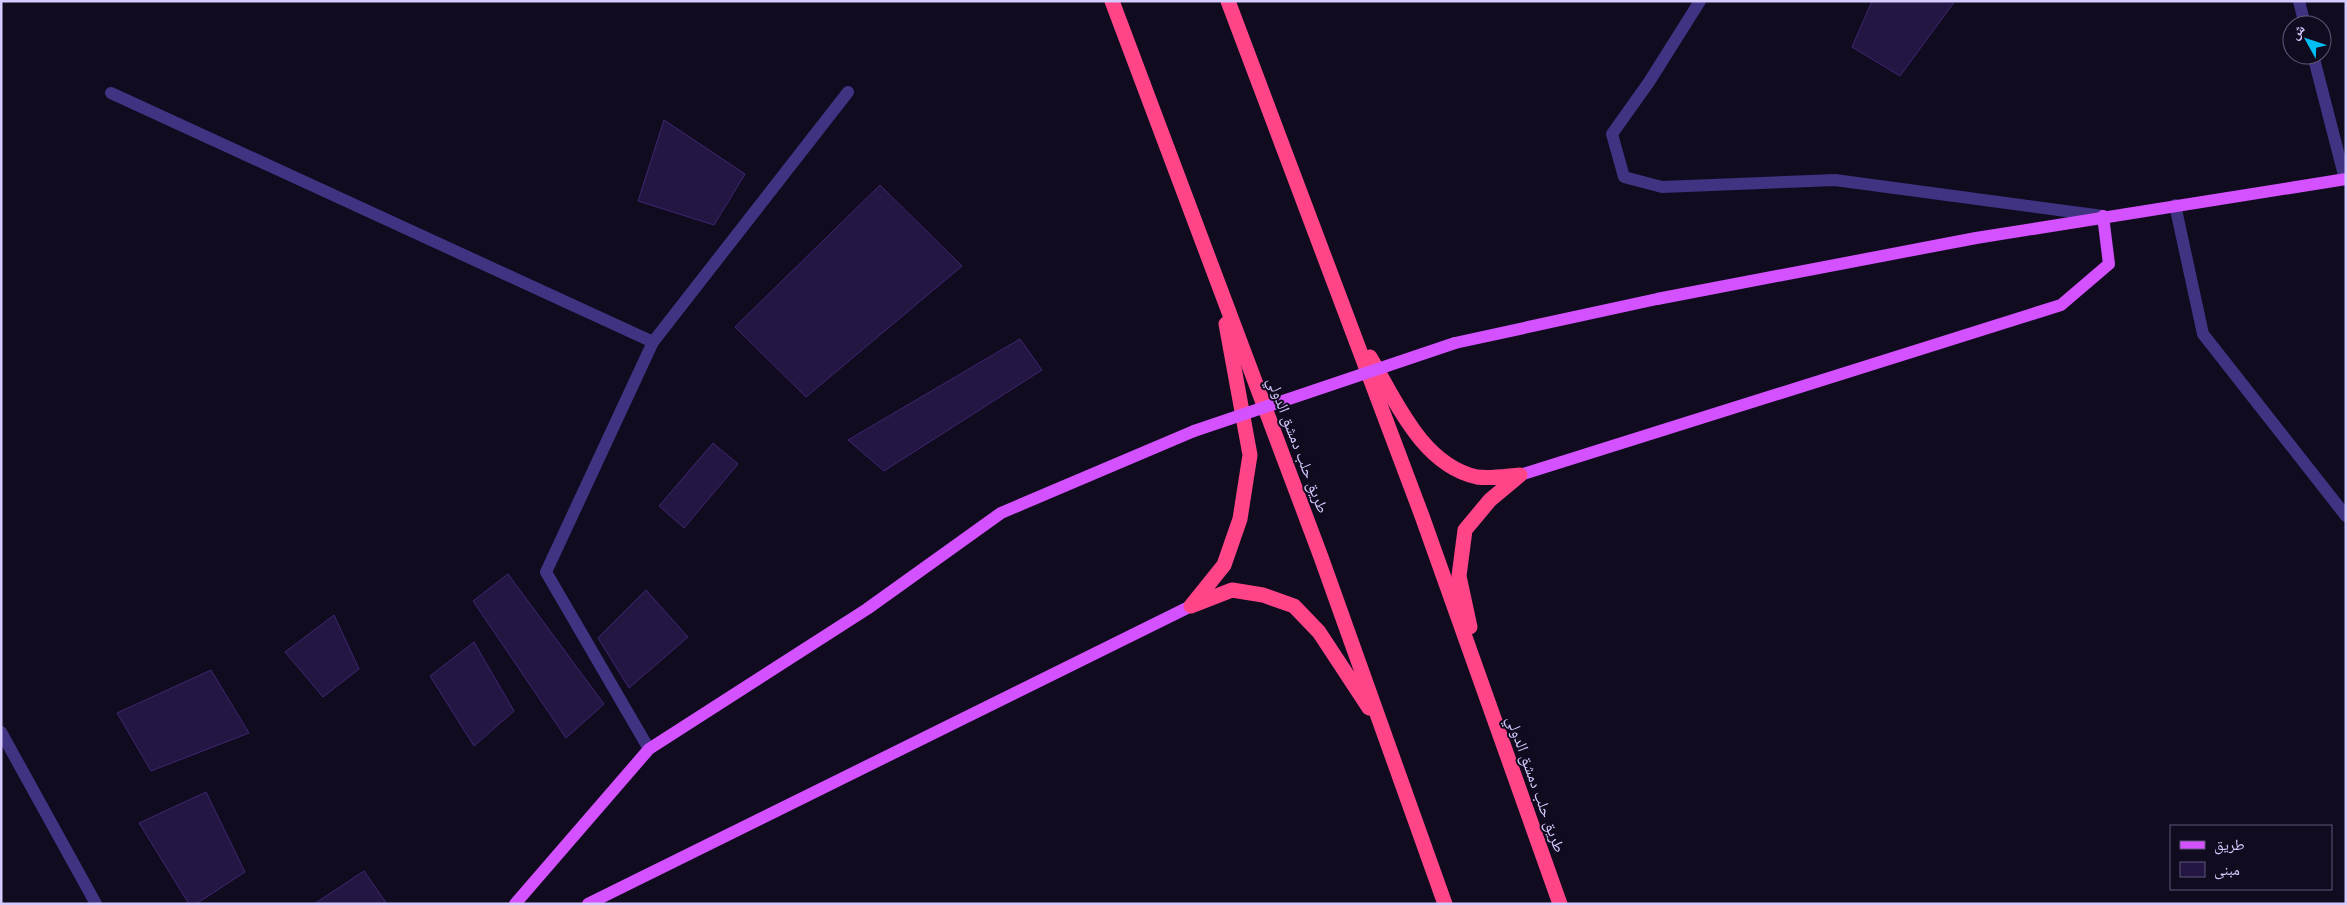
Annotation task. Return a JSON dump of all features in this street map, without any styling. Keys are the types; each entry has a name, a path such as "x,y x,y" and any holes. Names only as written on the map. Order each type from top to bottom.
{"highway":[{"name":"طريق حلب دمشق الدولي","path":"1112,1 1321,557 1445,904"},
{"name":"طريق حلب دمشق الدولي","path":"1228,1 1485,692 1560,904"},
{"path":"1191,606 1224,565 1240,519 1250,454 1219,285"},
{"path":"1348,321 1419,440 1453,468 1478,477 1520,475"},
{"path":"1485,692 1459,576 1465,530 1490,500 1520,475"},
{"path":"1191,606 1232,590 1263,595 1294,606 1319,632 1382,728"}],"main road":[{"path":"515,904 649,749 867,609 1001,513 1194,431 1455,343 1657,299 1976,238 2103,216 2346,179"},
{"path":"1520,475 2061,305 2109,264 2103,216"},
{"path":"588,904 1191,606"}],"street":[{"path":"1700,1 1649,82 1612,134 1624,177 1662,187 1835,180 2103,216"},
{"path":"2299,1 2302,15"},
{"path":"2316,65 2346,179"},
{"path":"649,749 546,572 653,342 848,92"},
{"path":"112,93 653,342"},
{"path":"2175,205 2203,334 2346,516"},
{"path":"1,732 96,904"}],"building":[{"path":"1872,1 1955,1 1900,76 1852,47"},
{"path":"664,120 745,174 714,225 638,201"},
{"path":"880,185 962,266 806,397 735,327"},
{"path":"1020,339 1042,370 884,471 848,440"},
{"path":"713,443 738,464 684,528 659,506"},
{"path":"508,574 604,704 566,738 473,601"},
{"path":"646,590 688,637 629,688 598,638"},
{"path":"334,615 359,669 323,697 285,652"},
{"path":"474,642 514,711 474,746 430,676"},
{"path":"211,670 249,733 151,771 117,713"},
{"path":"206,792 245,872 196,904 189,904 139,823"},
{"path":"364,871 387,904 314,904"}]}
